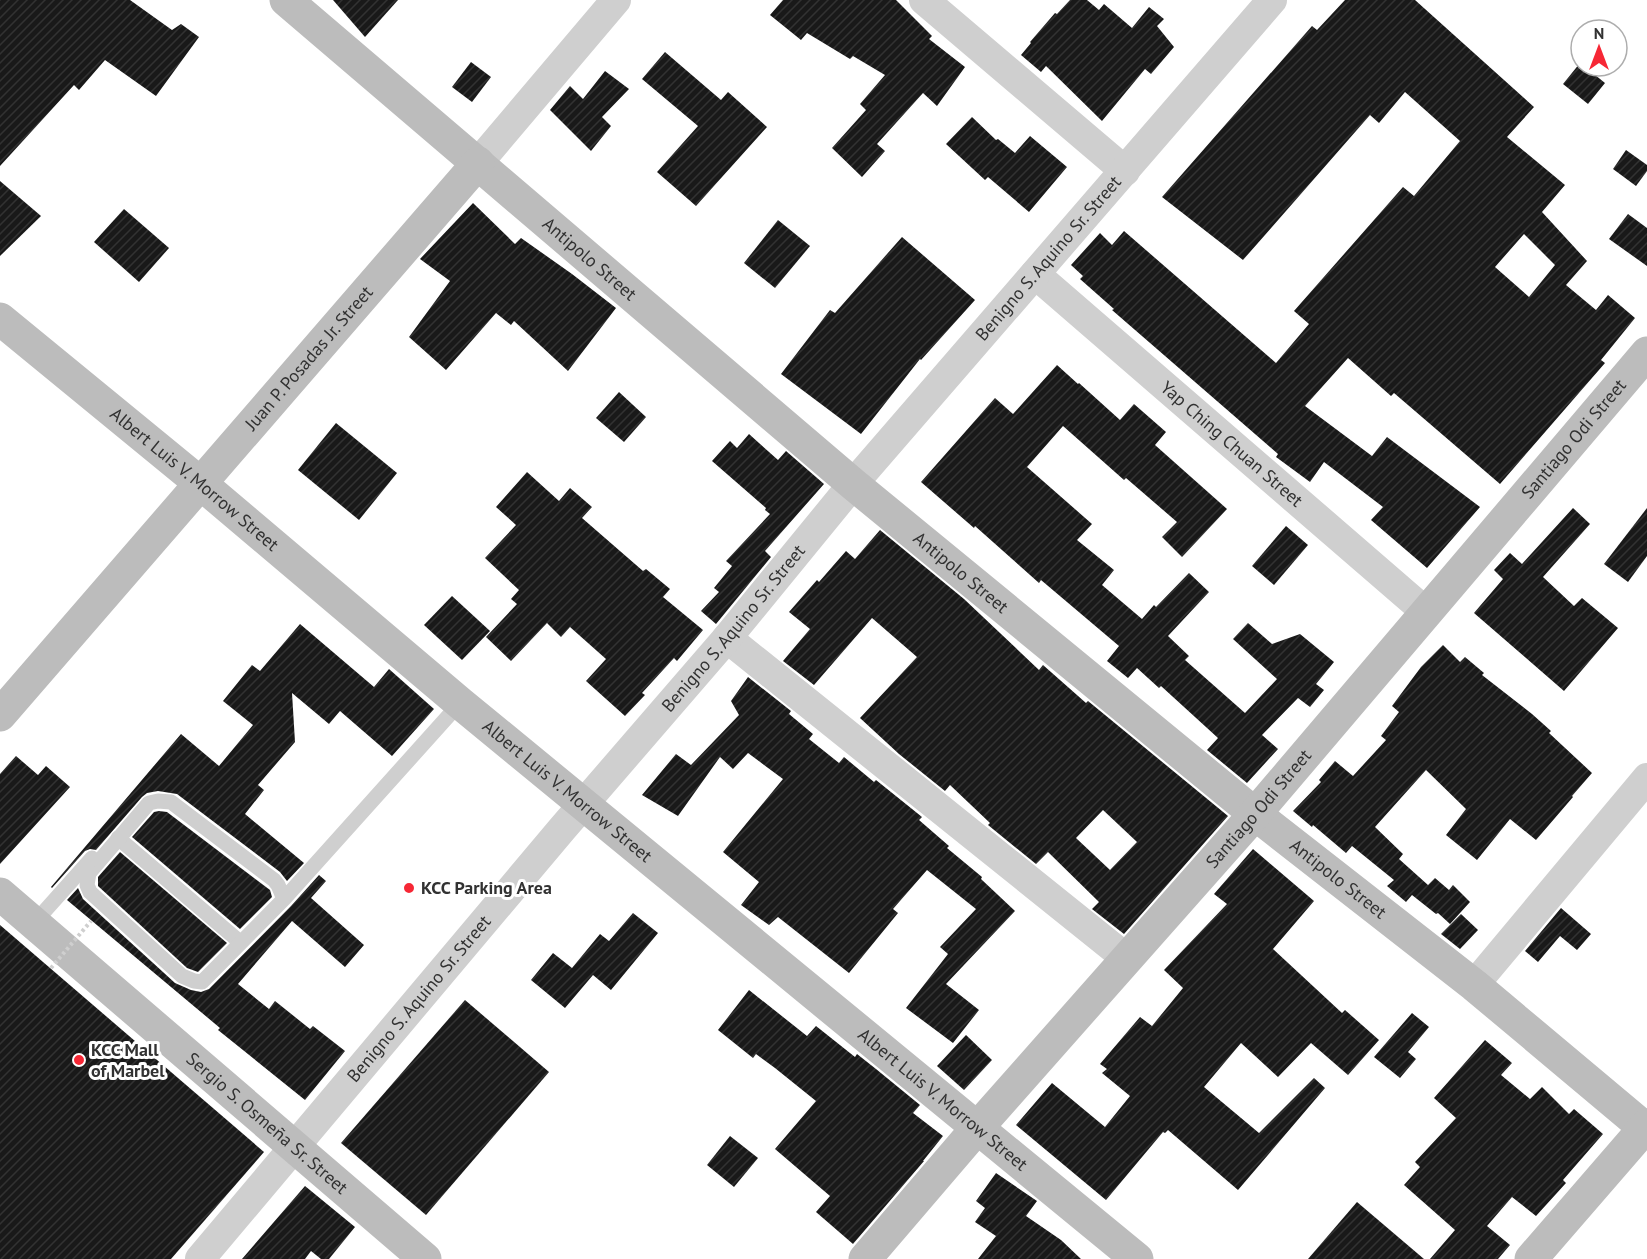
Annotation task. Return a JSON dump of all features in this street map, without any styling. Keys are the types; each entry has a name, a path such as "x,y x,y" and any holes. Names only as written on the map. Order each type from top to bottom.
{"street":[{"name":"Antipolo Street","path":"286,0 853,484 1255,814 1474,985 1646,1128"},
{"name":"Juan P. Posadas Jr. Street","path":"0,715 478,163 616,0"},
{"path":"924,0 1125,171"},
{"name":"Benigno S. Aquino Sr. Street","path":"200,1259 727,638 853,484 1272,0"},
{"name":"Yap Ching Chuan Street","path":"1035,274 1426,613"},
{"name":"Albert Luis V. Morrow Street","path":"0,319 200,483 460,703 1137,1259"},
{"name":"Santiago Odi Street","path":"865,1259 1126,958 1255,814 1647,353"},
{"path":"727,638 1126,958"},
{"path":"1474,985 1647,778"},
{"name":"Sergio S. Osmeña Sr. Street","path":"0,894 425,1259"},
{"path":"1531,1259 1646,1128"}],"lane":[{"path":"149,803 89,873 87,885 90,892 182,976 202,982 284,900 460,703"},
{"path":"34,923 135,807 158,801 171,802 274,880 284,900"},
{"path":"118,838 240,942"}],"path":[{"path":"51,968 91,921"}],"building":[{"path":"0,0 130,0 172,30 181,24 199,37 156,96 105,60 79,90 74,85 0,166"},
{"path":"333,0 398,0 365,37"},
{"path":"783,0 896,0 932,36 929,39 965,67 937,106 923,93 877,144 885,151 862,177 832,148 866,110 860,104 885,75 853,56 850,59 807,33 801,40 770,15"},
{"path":"1070,0 1087,0 1099,10 1104,4 1132,28 1149,7 1164,19 1157,26 1174,47 1151,74 1145,69 1102,121 1046,66 1041,72 1021,55 1055,13 1057,14"},
{"path":"1345,0 1415,0 1534,107 1507,137 1565,185 1542,212 1587,261 1566,285 1596,310 1608,295 1635,318 1601,360 1605,363 1500,484 1394,393 1391,396 1348,358 1305,406 1372,456 1387,437 1480,507 1427,568 1371,520 1383,507 1324,462 1310,482 1276,457 1278,454 1112,310 1114,309 1080,279 1083,276 1071,265 1100,233 1112,245 1124,231 1276,363 1309,324 1294,311 1403,187 1414,196 1460,141 1405,92 1379,123 1370,115 1243,260 1162,197 1312,26 1317,30","holes":["1524,234 1555,265 1529,297 1495,267"]},
{"path":"665,52 721,100 728,92 767,127 696,206 657,172 698,126 642,79"},
{"path":"471,62 491,77 472,102 452,87"},
{"path":"605,71 629,89 602,117 611,126 591,151 550,110 570,86 583,99"},
{"path":"1569,77 1599,78 1605,83 1588,104 1563,84"},
{"path":"972,117 996,140 998,139 1015,153 1030,136 1067,167 1029,212 988,177 985,180 946,144"},
{"path":"1626,150 1647,165 1647,171 1636,186 1613,169"},
{"path":"0,181 41,216 0,256"},
{"path":"473,203 515,244 521,238 616,308 568,371 514,321 511,325 496,313 446,370 409,337 450,281 420,259"},
{"path":"124,209 169,248 139,282 94,242"},
{"path":"1628,214 1647,228 1647,266 1609,239"},
{"path":"778,220 810,246 775,288 744,263"},
{"path":"902,237 975,300 920,359 861,434 781,374 830,310 835,313"},
{"path":"1057,365 1120,420 1134,404 1166,432 1155,445 1227,509 1182,557 1162,537 1177,522 1126,478 1124,480 1063,426 1027,467 1092,524 1077,540 1114,570 1102,585 1142,619 1189,573 1209,592 1168,636 1189,656 1185,660 1245,713 1277,679 1233,639 1248,623 1272,644 1300,634 1334,662 1316,684 1324,690 1310,707 1298,698 1262,735 1278,749 1247,783 1207,750 1218,738 1161,686 1159,688 1137,668 1128,678 1107,661 1119,646 1041,580 1039,583 921,482 995,398 1013,414"},
{"path":"619,392 646,417 624,442 596,418"},
{"path":"336,423 397,473 359,520 298,470"},
{"path":"749,434 778,460 786,451 824,484 765,551 771,557 716,624 701,611 719,592 714,588 732,566 726,561 770,514 712,461 730,441 737,448"},
{"path":"527,472 559,501 570,488 592,507 582,518 643,571 646,569 670,589 663,597 703,630 677,661 674,658 642,693 645,695 625,716 586,681 606,659 570,627 561,637 547,623 511,661 486,637 517,604 511,599 519,590 485,558 516,525 496,507"},
{"path":"1573,508 1590,524 1543,577 1574,606 1582,598 1618,628 1564,691 1474,613 1503,579 1494,570 1510,553 1522,564"},
{"path":"1647,508 1647,556 1628,582 1604,564"},
{"path":"1286,526 1308,545 1274,585 1252,566"},
{"path":"880,530 964,599 1039,670 1043,665 1086,703 1088,701 1228,816 1124,934 1092,909 1099,902 1048,852 1036,864 988,825 990,823 950,785 945,791 899,754 860,718 917,657 872,618 814,685 783,661 810,629 789,612 846,551 855,559","holes":["1103,810 1137,842 1110,870 1076,838"]},
{"path":"452,596 490,631 462,660 424,625"},
{"path":"300,624 374,687 389,669 434,709 392,756 340,711 329,724 292,693 295,742 258,785 264,790 245,814 304,863 287,881 280,872 177,794 158,791 147,793 142,797 96,850 85,851 52,888 181,734 219,766 253,725 223,701 252,665 260,671"},
{"path":"1443,645 1460,662 1465,657 1484,673 1482,675 1532,714 1592,773 1536,840 1510,819 1477,860 1446,835 1466,809 1426,770 1375,827 1403,854 1399,859 1428,885 1435,878 1449,890 1453,885 1470,902 1450,924 1412,895 1406,902 1387,886 1394,880 1352,846 1346,853 1293,811 1321,782 1319,780 1335,761 1353,776 1386,740 1381,736 1399,712 1392,706 1421,667"},
{"path":"748,677 791,711 789,714 813,734 809,739 839,763 844,757 922,817 919,820 949,846 947,848 982,877 981,879 1015,911 946,984 979,1010 953,1043 906,1008 948,954 940,947 976,909 927,870 893,909 898,913 849,973 778,917 769,925 741,905 759,882 723,852 783,779 748,753 733,769 720,757 678,816 642,795 676,754 691,765 739,715 731,701"},
{"path":"16,756 38,775 46,766 70,787 0,864 0,774"},
{"path":"154,812 167,812 270,890 272,897 240,929 132,837"},
{"path":"1253,849 1314,901 1273,949 1342,1013 1345,1010 1379,1040 1348,1075 1311,1043 1278,1077 1241,1043 1204,1087 1259,1133 1314,1078 1325,1088 1238,1190 1168,1130 1163,1132 1106,1200 1016,1125 1052,1083 1105,1127 1130,1096 1102,1073 1107,1069 1100,1064 1140,1017 1152,1026 1183,988 1164,970 1227,904 1214,894"},
{"path":"120,852 227,943 198,972 187,968 98,886 98,877"},
{"path":"319,875 326,881 311,898 364,945 345,967 292,921 238,984 269,1009 275,1001 310,1029 313,1026 345,1051 305,1100 218,1030 220,1028 67,900 78,888 83,899 175,983 201,992 209,989"},
{"path":"1561,908 1591,934 1577,950 1560,936 1538,962 1525,951"},
{"path":"633,913 658,933 611,990 593,975 565,1008 531,980 553,953 572,968 600,934 609,941"},
{"path":"1461,914 1478,930 1460,949 1441,934"},
{"name":"KCC Mall of Marbel","path":"0,925 264,1152 171,1259 0,1259"},
{"path":"749,990 807,1036 816,1026 855,1057 857,1054 920,1105 913,1113 943,1136 853,1244 816,1212 830,1196 775,1149 816,1101 756,1054 753,1058 718,1030"},
{"path":"465,1000 549,1072 426,1215 341,1143"},
{"path":"1412,1013 1429,1027 1408,1052 1416,1059 1400,1078 1374,1057"},
{"path":"966,1035 992,1060 964,1090 937,1066"},
{"path":"1485,1040 1512,1063 1501,1075 1530,1099 1542,1087 1569,1114 1574,1109 1603,1134 1563,1180 1566,1183 1536,1216 1512,1197 1487,1226 1510,1245 1498,1259 1430,1259 1455,1230 1404,1185 1420,1167 1415,1162 1456,1118 1434,1098"},
{"path":"730,1136 758,1158 734,1187 707,1165"},
{"path":"996,1173 1037,1201 1026,1216 1061,1240 1081,1259 978,1259 996,1236 975,1222 985,1208 976,1201"},
{"path":"305,1186 355,1227 329,1259 321,1259 311,1251 305,1259 242,1259"},
{"path":"1357,1202 1424,1259 1308,1259"}],"place":[{"name":"KCC Parking Area","path":"409,888"},
{"name":"KCC Mall of Marbel","path":"79,1060"}]}
